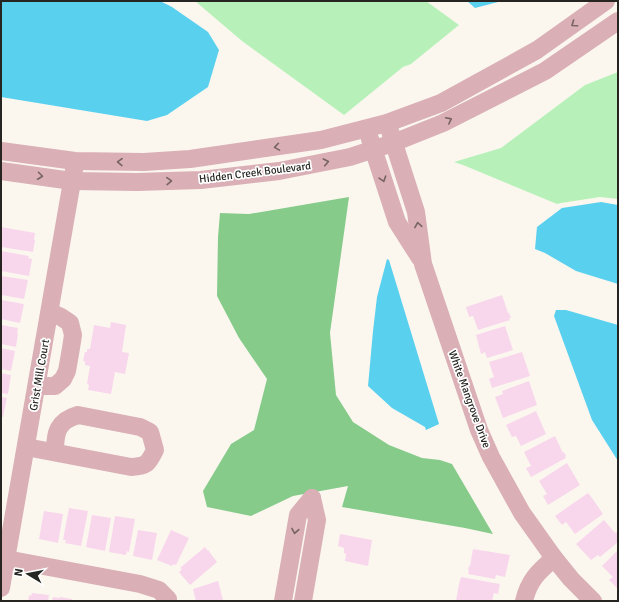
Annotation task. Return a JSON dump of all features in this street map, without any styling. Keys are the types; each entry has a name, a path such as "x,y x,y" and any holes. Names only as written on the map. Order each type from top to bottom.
{"street":[{"name":"Hidden Creek Boulevard","path":"1,151 76,161 144,162 190,159 321,140 387,123 441,103 537,50 606,1"},
{"name":"Hidden Creek Boulevard","path":"1,171 72,180 137,182 201,180 279,171 350,157 394,143 443,124 545,71 618,21"},
{"name":"White Mangrove Drive","path":"387,123 416,212 424,264 479,430 491,457 522,514 554,558 593,601"},
{"name":"White Mangrove Drive","path":"367,128 397,222 424,264"},
{"name":"Grist Mill Court","path":"1,588 76,161"},
{"path":"36,386 56,386 63,379 71,348 73,335 70,323 50,312"},
{"path":"26,447 131,467 142,466 149,461 155,450 150,432 140,427 78,416 69,418 60,426 55,437 55,452"},
{"path":"283,601 298,515 312,498 317,520 303,601"},
{"path":"524,601 528,587 533,578 554,558"},
{"path":"6,559 140,584 159,590 168,599 168,601"}],"green space":[{"path":"195,1 426,1 459,25 411,64 403,67 344,115 242,41"},
{"path":"618,72 618,199 600,197 557,204 454,162 501,148 585,85"},
{"path":"349,197 330,333 336,395 353,422 389,445 422,458 440,460 452,464 493,534 342,507 348,486 293,496 251,516 207,507 203,491 231,444 254,430 267,379 239,338 217,296 220,213 249,214"}],"water":[{"path":"1,1 160,1 172,7 208,32 219,50 208,87 167,115 147,121 1,97"},
{"path":"467,1 502,1 475,8"},
{"path":"601,202 618,205 618,284 576,271 545,253 535,249 537,227 562,208"},
{"path":"387,259 389,260 439,424 426,430 425,427 392,408 368,386 377,297"},
{"path":"556,310 566,310 618,325 618,461 592,420 554,316"}],"building":[{"path":"1,227 35,233 33,252 1,247"},
{"path":"1,251 29,256 28,258 32,259 29,276 1,271"},
{"path":"1,276 28,280 24,299 1,295"},
{"path":"502,295 511,318 509,318 510,320 478,330 473,316 469,317 466,307"},
{"path":"1,300 24,304 20,323 1,319"},
{"path":"111,322 126,325 122,352 129,353 125,374 115,372 111,394 88,390 89,385 87,384 90,366 85,365 85,361 83,361 85,352 87,352 87,349 90,349 94,325 110,328"},
{"path":"1,325 18,328 16,347 1,344"},
{"path":"505,326 513,350 487,358 485,352 481,354 476,335"},
{"path":"1,348 15,351 11,371 1,369"},
{"path":"522,352 530,376 492,388 489,379 494,377 489,362"},
{"path":"1,373 11,375 8,394 1,393"},
{"path":"529,381 537,405 503,418 495,397 503,394 502,391"},
{"path":"1,397 7,398 3,417 1,417"},
{"path":"536,411 546,434 521,446 516,436 512,437 506,425"},
{"path":"555,436 566,458 531,477 526,468 531,466 524,452"},
{"path":"567,463 580,485 548,505 543,496 547,494 539,481"},
{"path":"588,493 603,514 575,534 566,522 562,525 555,516"},
{"path":"69,508 88,511 81,546 65,543 66,540 63,540"},
{"path":"44,511 63,514 58,543 39,539"},
{"path":"92,515 111,518 105,551 86,547"},
{"path":"115,516 135,519 129,552 127,551 126,555 109,552"},
{"path":"604,520 615,533 616,532 618,534 618,542 600,557 598,555 591,560 576,544"},
{"path":"138,530 157,533 152,560 133,556"},
{"path":"171,530 189,538 176,565 173,564 172,566 157,560"},
{"path":"340,534 372,540 368,566 345,561 346,554 344,553 344,548 338,546"},
{"path":"205,547 217,562 190,585 179,572 182,569 180,568"},
{"path":"473,549 510,555 505,577 496,575 495,579 468,574"},
{"path":"618,550 617,588 609,580 613,577 602,566"},
{"path":"461,577 500,584 498,594 494,593 492,601 456,601"},
{"path":"218,581 223,600 196,601 193,589"},
{"path":"32,593 49,595 48,601 28,601 29,595 31,596"},
{"path":"53,597 72,599 72,601 52,601"}]}
